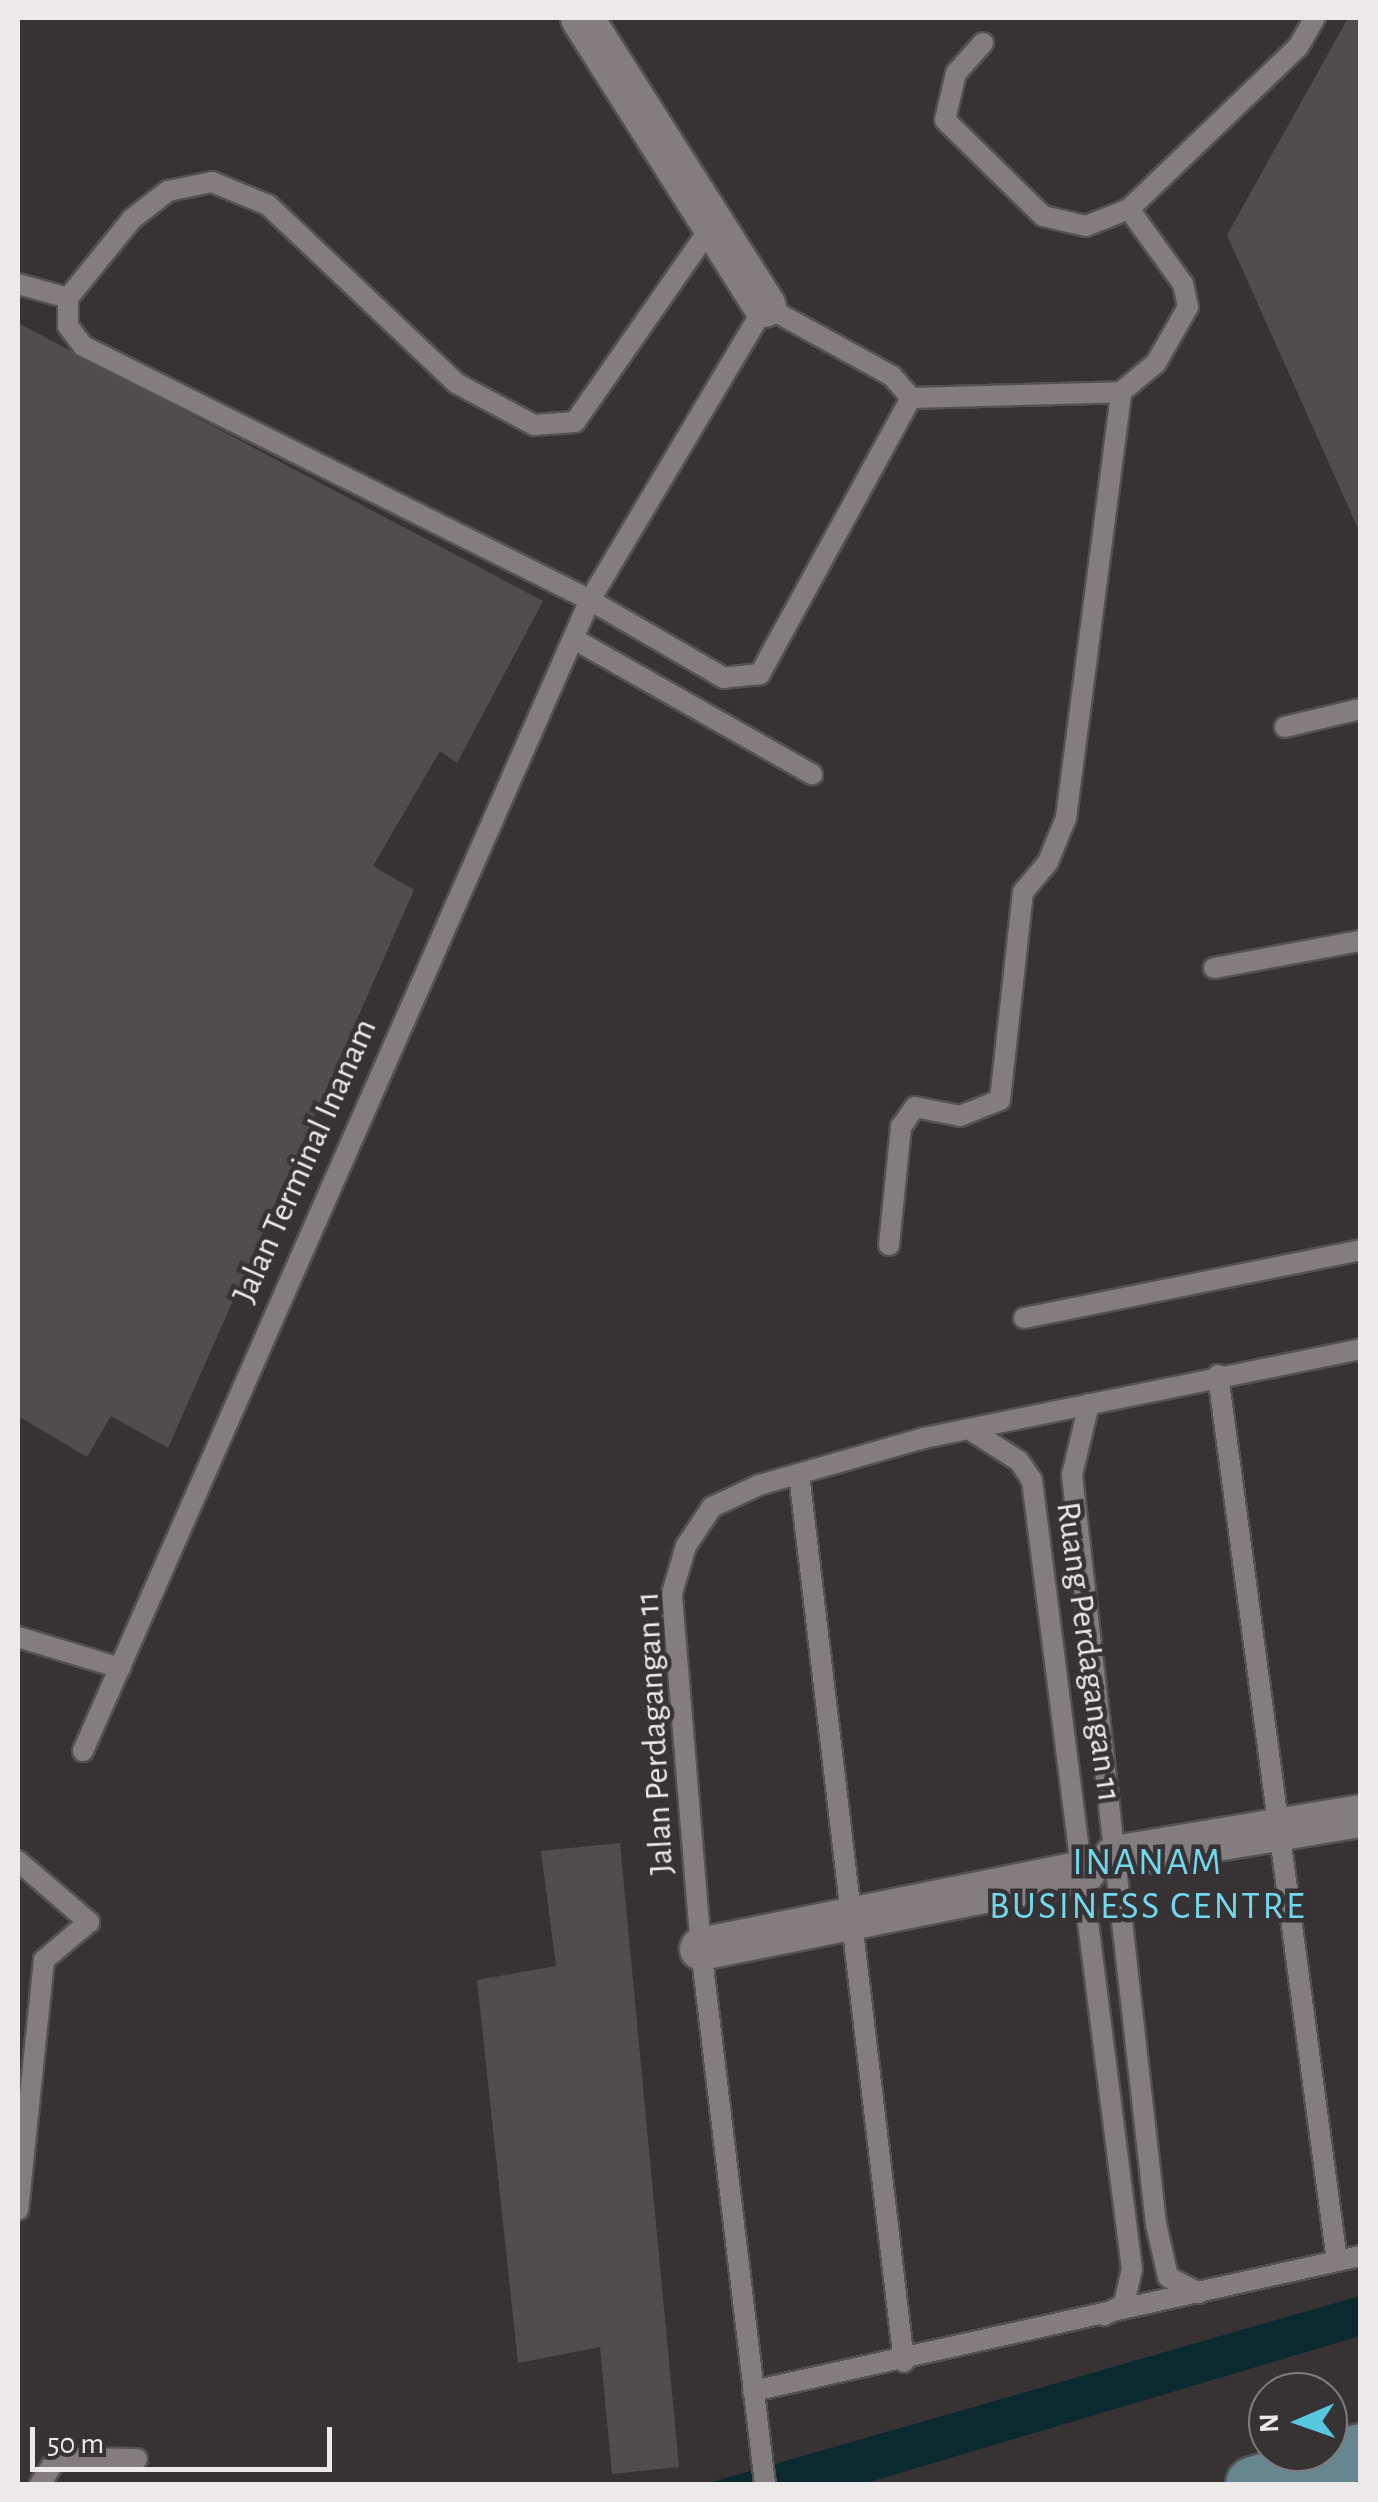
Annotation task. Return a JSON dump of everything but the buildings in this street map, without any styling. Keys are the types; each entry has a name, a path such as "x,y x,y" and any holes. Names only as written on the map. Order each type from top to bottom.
{"street":[{"path":"582,18 710,228 765,306"},
{"path":"702,1949 1282,1828 1360,1816"},
{"path":"1253,2484 1360,2451"}],"lane":[{"path":"983,43 956,73 945,120 1043,216 1086,226 1128,210 1298,48 1315,18"},
{"path":"710,228 576,422 534,425 456,383 268,205 212,182 168,191 132,219 68,298 68,326 83,346 590,600 724,678 760,674 911,398"},
{"path":"911,398 1121,392 1156,362 1188,307 1183,284 1128,210"},
{"path":"18,284 68,298"},
{"path":"765,306 892,376 911,398"},
{"name":"Jalan Terminal Inanam","path":"83,1751 590,600 765,306"},
{"path":"889,1245 901,1127 914,1107 960,1116 1000,1100 1023,892 1048,862 1066,818 1121,392"},
{"path":"574,638 812,774"},
{"path":"1285,727 1360,709"},
{"path":"1214,968 1360,941"},
{"path":"1024,1318 1360,1250"},
{"name":"Jalan Perdagangan 11","path":"765,2484 756,2452 753,2391 702,1949 672,1593 686,1546 712,1507 799,1474 1218,1375 1360,1349"},
{"path":"1218,1375 1282,1828 1336,2261"},
{"name":"Ruang Perdagangan 11","path":"1089,1404 1072,1475 1132,2269 1124,2304 1104,2315"},
{"name":"Ruang Perdagangan 11","path":"972,1432 1019,1461 1032,1480 1100,1865 1156,2224 1168,2277 1199,2293"},
{"path":"799,1474 904,2362"},
{"path":"18,1637 120,1668"},
{"path":"18,1861 89,1922 44,1960 18,2210"},
{"path":"753,2391 904,2362 1360,2256"},
{"name":"Jalan Perdagangan 11","path":"750,2484 756,2452"},
{"path":"40,2484 57,2458 136,2459"}],"water":[{"path":"1360,2296 1360,2336 863,2484 705,2484"}],"district":[{"name":"INANAM BUSINESS CENTRE","path":"1148,1886"}]}
